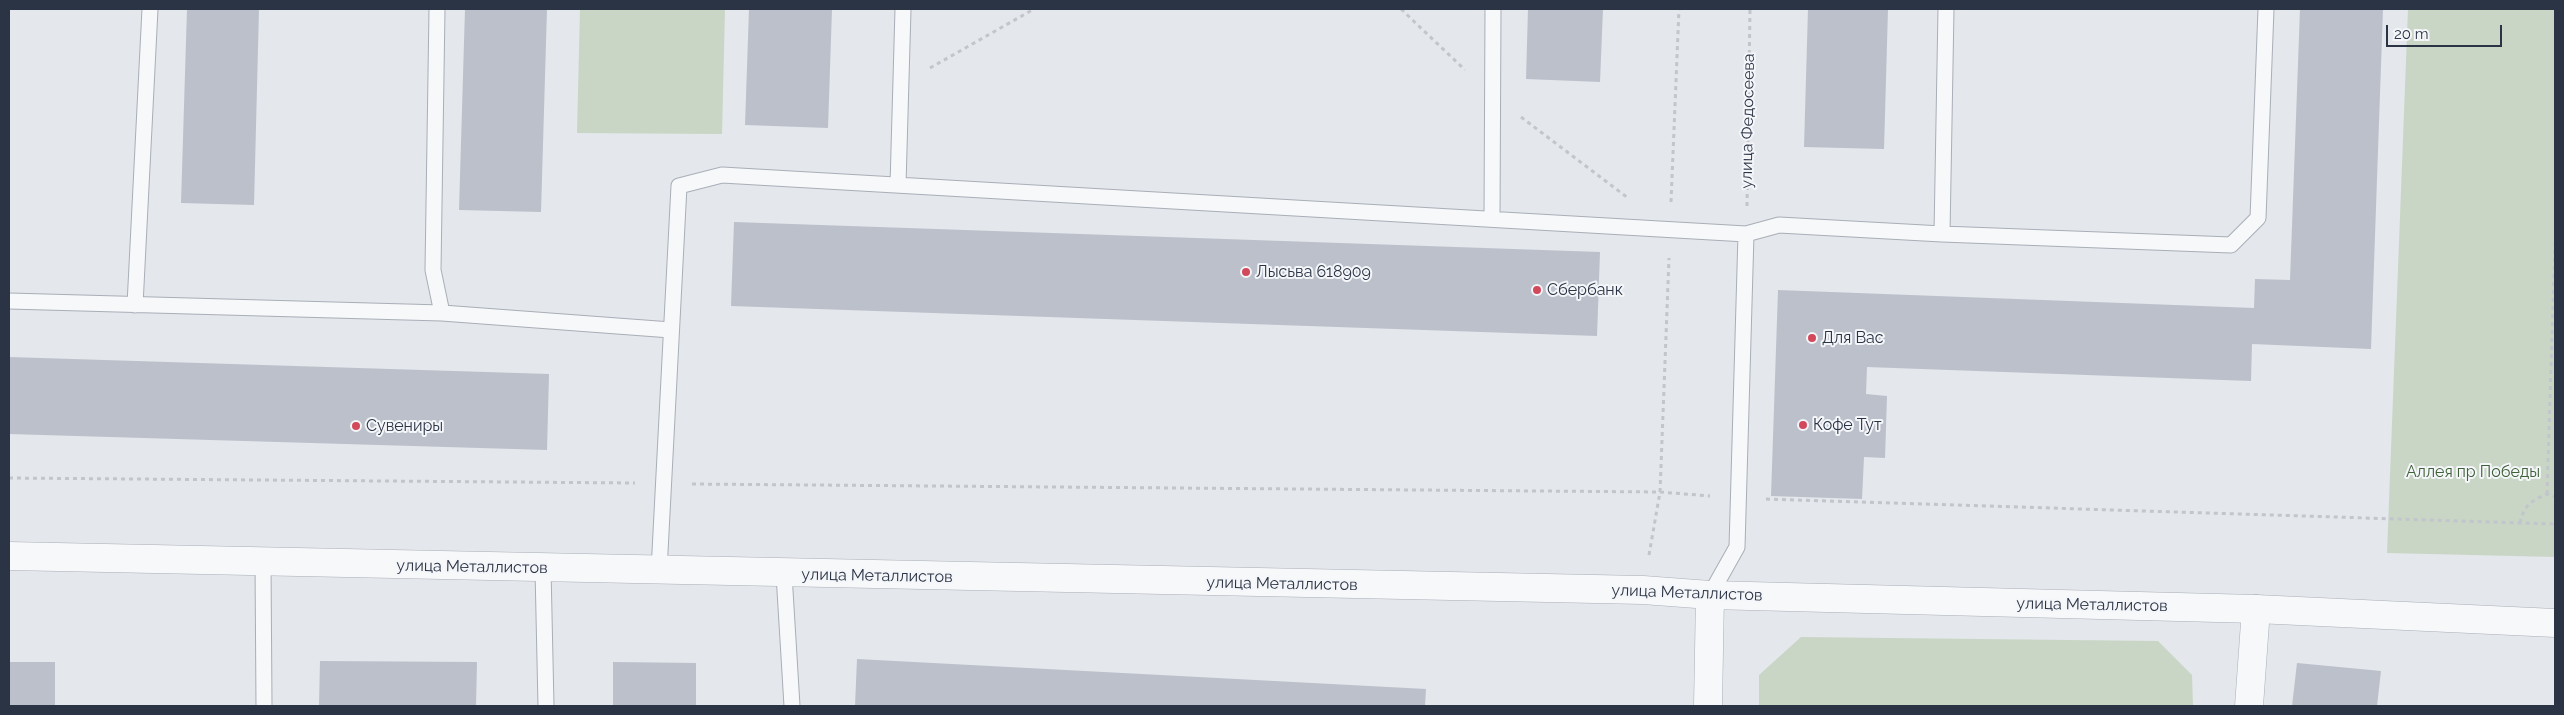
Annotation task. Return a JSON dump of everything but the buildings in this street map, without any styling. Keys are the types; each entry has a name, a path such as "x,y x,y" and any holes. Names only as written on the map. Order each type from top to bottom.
{"street":[{"name":"улица Металлистов","path":"9,556 784,574 1643,590 1710,595 2256,609 2555,623"},
{"path":"1708,706 1710,595"},
{"path":"2249,706 2256,609"}],"lane":[{"path":"135,305 150,9"},
{"path":"437,9 433,270 442,314"},
{"path":"898,185 903,9"},
{"path":"1492,218 1494,9"},
{"path":"1942,234 1946,9"},
{"path":"659,571 679,186 722,174 1746,234 1779,225 1942,234 2231,245 2258,218 2266,9"},
{"path":"1710,595 1737,547 1746,234"},
{"path":"9,301 442,314 672,330"},
{"path":"263,562 264,706"},
{"path":"543,568 546,706"},
{"path":"784,574 792,706"}],"path":[{"path":"901,85 1034,9"},
{"path":"1401,9 1493,96 1670,230"},
{"path":"1643,590 1660,492 1679,9"},
{"name":"улица Федосеева","path":"1746,234 1750,9"},
{"path":"2547,494 2555,243"},
{"path":"9,478 1660,492 1738,498 2555,524"},
{"path":"2520,523 2523,509 2531,501 2547,494 2555,497"}],"green space":[{"path":"580,9 725,9 722,134 577,133"},
{"name":"Аллея пр Победы","path":"2408,9 2555,9 2555,557 2387,553"},
{"path":"1801,637 2158,641 2192,675 2193,706 1759,706 1759,675"}],"place":[{"name":"Лысьва 618909","path":"1246,272"},
{"name":"Сбербанк","path":"1537,290"},
{"name":"Для Вас","path":"1812,338"},
{"name":"Кофе Тут","path":"1803,425"},
{"name":"Сувениры","path":"356,426"}]}
